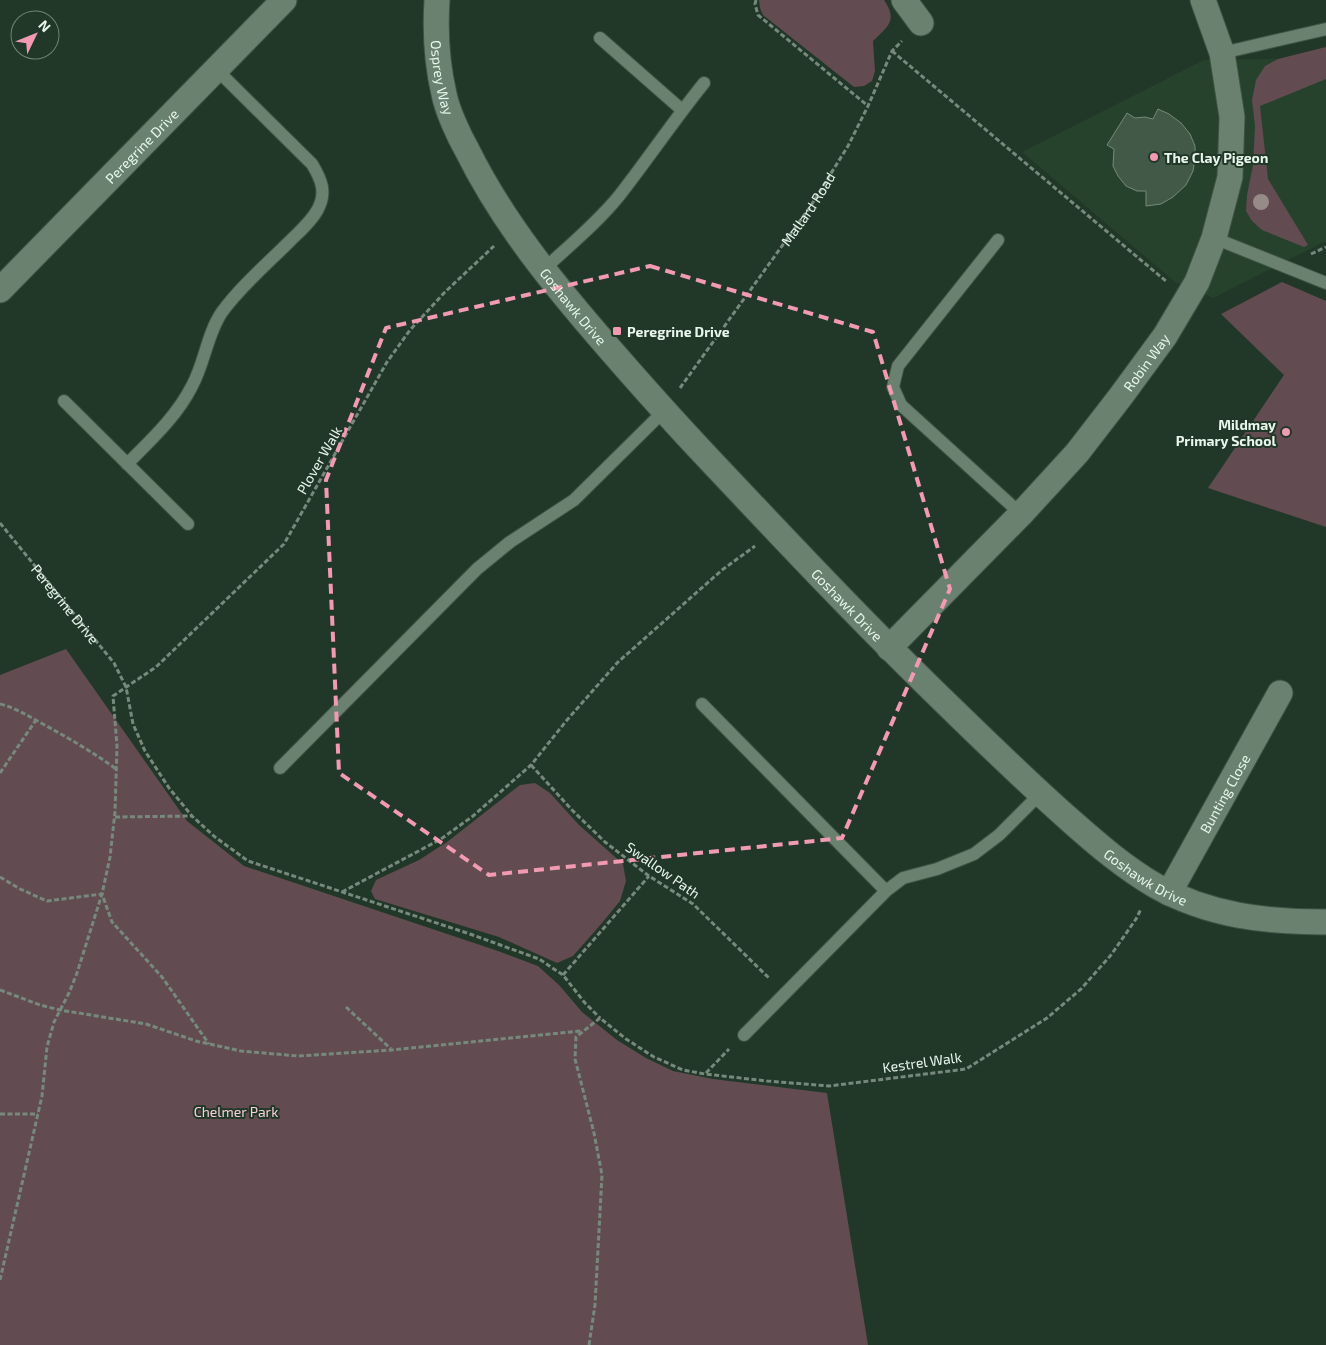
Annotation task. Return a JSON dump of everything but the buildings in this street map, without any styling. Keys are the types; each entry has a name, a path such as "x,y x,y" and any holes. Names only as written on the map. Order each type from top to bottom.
{"street":[{"name":"Peregrine Drive","path":"0,290 284,0"},
{"name":"Osprey Way","path":"436,0 438,52 444,98 467,150"},
{"path":"904,0 921,23"},
{"name":"Robin Way","path":"889,648 1077,453 1165,336 1197,282 1214,238 1230,177 1232,117 1222,54 1203,0"},
{"name":"Goshawk Drive","path":"467,150 512,228 543,270 664,411 889,648 1040,794 1100,847 1132,871 1161,889 1206,907 1248,919 1326,922"},
{"name":"Bunting Close","path":"1161,889 1280,693"}],"lane":[{"path":"1222,54 1326,29"},
{"path":"600,38 682,110"},
{"path":"127,464 156,435 183,401 193,385 209,339 222,313 238,293 306,225 318,210 323,194 321,178 312,164 217,70"},
{"path":"543,270 586,232 618,197 704,83"},
{"path":"1214,238 1326,283"},
{"path":"998,240 898,366 893,387 901,405 1020,514"},
{"path":"64,401 188,524"},
{"path":"280,768 476,569 510,542 574,500 664,411"},
{"path":"702,704 886,891"},
{"path":"744,1035 886,891 903,878 937,869 974,854 999,835 1040,794"}],"path":[{"path":"756,0 755,4 758,15 868,106"},
{"name":"Mallard Road","path":"664,411 810,207 848,146 892,51 921,23"},
{"path":"892,51 1172,286 1188,296"},
{"name":"Plover Walk","path":"126,687 156,667 284,544 387,362 404,338 445,292 512,228"},
{"name":"Peregrine Drive","path":"0,522 114,662 126,687 133,724 145,751 169,788 192,816 215,837 248,861 342,892"},
{"path":"342,892 441,839 473,816 531,765 567,720 618,662 722,570 754,547 773,527"},
{"path":"0,1280 42,1096 47,1048 54,1022 77,973 102,894 110,857 115,817 117,746 113,696 126,687"},
{"path":"0,704 14,707 94,753 116,769"},
{"path":"0,773 36,720"},
{"name":"Swallow Path","path":"531,765 572,810 605,842 649,876 693,904 784,993"},
{"path":"115,817 192,816"},
{"path":"563,976 649,876"},
{"path":"0,877 20,889 47,901 102,894"},
{"name":"Kestrel Walk","path":"342,892 539,959 563,976 584,1003 626,1039 654,1057 683,1070 767,1081 829,1086 966,1069 1047,1018 1081,989 1111,955 1136,918 1161,889"},
{"path":"102,894 112,922 162,977 209,1044"},
{"path":"0,990 40,1005 146,1024 209,1044 241,1051 298,1056 392,1050 582,1031"},
{"path":"346,1008 392,1050"},
{"path":"589,1345 595,1305 602,1175 594,1133 575,1059 576,1037 600,1018"},
{"path":"705,1074 744,1035"},
{"path":"0,1114 38,1114"}],"highlighted area":[{"path":"650,266 873,332 950,589 842,838 489,875 339,773 326,480 386,328"}],"shaded area":[{"path":"1326,47 1326,241 1213,298 1175,282 1022,152 1204,60 1278,59"}],"green space":[{"path":"759,0 884,0 891,18 887,27 873,41 875,71 872,81 864,86 854,87 763,15"},
{"path":"1326,47 1326,79 1260,106 1268,179 1308,245 1304,247 1262,230 1252,221 1246,211 1253,165 1255,126 1252,100 1256,80 1265,66 1278,59"},
{"name":"Mildmay Primary School","path":"1282,282 1326,301 1326,527 1208,488 1284,375 1221,314"},
{"name":"Chelmer Park","path":"66,649 187,821 244,866 538,966 559,985 582,1012 617,1040 646,1058 673,1071 713,1079 827,1093 868,1345 0,1345 0,675"},
{"path":"535,783 550,793 579,825 623,864 626,881 620,901 573,956 557,963 499,937 375,899 371,891 376,880 419,860 447,842 520,785"}],"place":[{"name":"The Clay Pigeon","path":"1154,157"},
{"name":"Peregrine Drive","path":"617,331"},
{"name":"Mildmay Primary School","path":"1286,432"}]}
